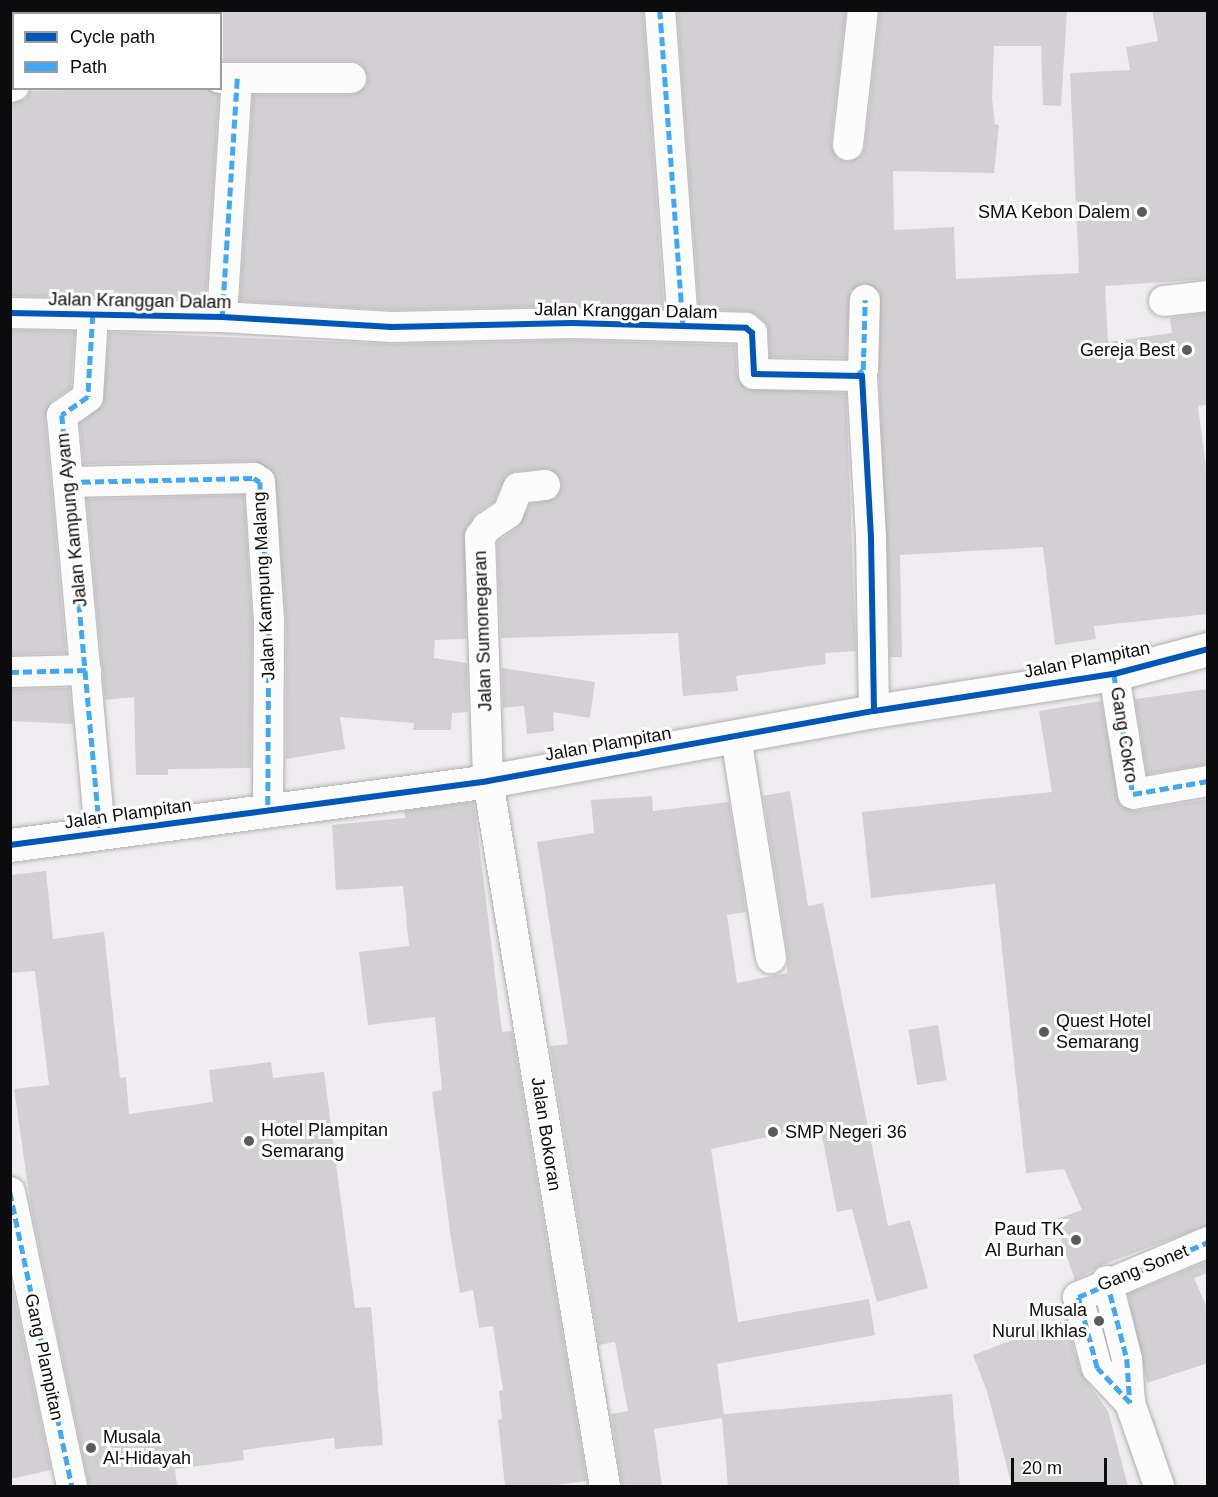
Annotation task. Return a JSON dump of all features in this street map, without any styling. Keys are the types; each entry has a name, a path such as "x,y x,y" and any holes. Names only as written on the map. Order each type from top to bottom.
{"street":[{"name":"Jalan Kranggan Dalam","path":"660,10 683,326"},
{"path":"848,145 863,10"},
{"name":"Jalan Kranggan Dalam","path":"222,317 229,78 351,78"},
{"path":"1164,301 1208,296"},
{"path":"865,300 863,370 858,375 865,385 874,711"},
{"name":"Jalan Kranggan Dalam","path":"10,313 222,317 392,327 572,323 749,328 754,374 858,375"},
{"name":"Jalan Kampung Ayam","path":"93,315 88,397 62,415 99,833"},
{"name":"Jalan Kampung Malang","path":"68,482 258,480 269,620 268,810"},
{"name":"Jalan Sumonegaran","path":"488,781 480,537 487,527 508,513 518,488 545,485"},
{"name":"Jalan Plampitan","path":"10,845 488,781 874,711 1114,674 1208,649"},
{"path":"10,672 86,670"},
{"name":"Gang Cokro","path":"1114,674 1133,794 1208,781"},
{"path":"736,736 771,958"},
{"name":"Jalan Bokoran","path":"488,781 605,1486"},
{"name":"Gang Plampitan","path":"10,1192 72,1486"},
{"name":"Gang Sonet","path":"1130,1403 1097,1368 1078,1304 1079,1294 1208,1242"},
{"path":"1107,1281 1127,1359 1130,1403 1159,1486"}],"building":[{"path":"223,10 643,10 664,308 572,306 392,310 240,301 253,95 352,95 366,87 368,77 360,63 351,61 223,61"},
{"path":"677,10 846,10 831,143 837,158 847,162 861,156 865,147 880,10 1067,10 1061,106 1043,105 1041,46 994,46 992,98 995,124 999,125 994,173 893,171 894,230 954,227 956,279 1079,273 1070,73 1130,70 1126,47 1158,41 1152,10 1208,10 1208,279 1105,286 1108,342 1172,333 1170,318 1208,313 1208,405 1198,406 1208,482 1208,614 1094,626 1096,639 1055,645 1043,547 900,555 902,657 890,657 879,375 880,292 865,283 850,291 846,358 770,357 768,326 757,315 746,311 699,309"},
{"path":"210,90 219,95 206,299 10,296 10,104 26,99 30,91"},
{"path":"10,330 75,331 71,388 52,401 45,417 66,653 10,655"},
{"path":"109,332 392,344 572,340 735,345 737,375 746,389 846,393 856,651 825,653 826,664 736,676 738,691 683,696 678,633 501,638 497,542 518,527 530,504 556,498 562,484 551,469 516,471 507,475 494,502 477,513 466,528 466,639 435,640 434,658 467,663 468,712 452,713 451,730 413,730 414,723 340,717 345,749 286,759 286,619 275,474 254,461 84,464 80,423 103,405"},
{"path":"244,495 252,621 251,768 168,769 168,775 136,775 134,697 105,700 87,499"},
{"path":"502,668 595,682 590,718 553,712 554,731 527,734 524,706 503,708"},
{"path":"69,688 73,724 10,721 10,689"},
{"path":"1208,689 1208,764 1147,774 1135,699"},
{"path":"1101,701 1120,805 1136,811 1208,799 1208,1225 1102,1265 1075,1280 1054,1220 1082,1210 1064,1169 1026,1173 995,884 871,898 862,812 1052,792 1039,711"},
{"path":"790,791 808,906 823,903 888,1226 910,1220 928,1288 877,1302 852,1209 837,1212 820,1126 711,1149 738,1322 869,1299 875,1335 717,1364 724,1414 952,1394 960,1486 728,1486 722,1418 654,1429 662,1486 622,1486 611,1414 628,1411 615,1342 599,1345 550,1046 568,1044 537,842 594,833 591,800 652,796 653,811 729,802 746,912 727,915 737,983 787,973 788,955 763,796"},
{"path":"474,802 502,1032 512,1031 587,1481 549,1486 505,1486 498,1420 502,1419 499,1391 503,1390 493,1326 479,1328 473,1290 460,1293 450,1232 432,1092 442,1090 435,1017 368,1025 359,952 409,946 403,886 336,890 332,825 405,818 404,811"},
{"path":"46,871 53,939 104,932 120,1078 126,1077 129,1114 213,1102 209,1070 271,1062 273,1078 324,1072 355,1308 371,1307 383,1445 335,1449 334,1438 243,1450 244,1460 175,1469 177,1486 89,1486 31,1207 14,1089 49,1085 35,971 10,973 10,875"},
{"path":"938,1025 947,1080 917,1085 908,1030"},
{"path":"1208,1261 1208,1273 1194,1278 1208,1310 1208,1363 1147,1383 1128,1294"},
{"path":"10,1278 51,1470 10,1479"},
{"path":"1066,1320 1081,1373 1108,1411 1128,1486 1012,1486 987,1391 973,1355"}],"marked path":[{"path":"660,10 683,326"},
{"path":"222,317 237,78"},
{"path":"858,374 863,370 865,300"},
{"path":"93,315 88,397 62,415 100,833"},
{"path":"68,482 254,478 260,482 269,620 268,810"},
{"path":"10,672 86,670"},
{"path":"1114,674 1133,794 1208,781"},
{"path":"10,1192 72,1486"},
{"path":"1130,1403 1097,1368 1078,1297 1208,1242"},
{"path":"1107,1281 1127,1359 1130,1403"}],"cycle path":[{"path":"10,313 222,317 392,327 572,323 746,328 752,333 754,374 862,376 871,538 874,711"},
{"path":"10,845 488,781 874,711 1114,674 1208,649"}],"place":[{"name":"SMA Kebon Dalem","path":"1142,212"},
{"name":"Gereja Best","path":"1187,350"},
{"name":"Quest Hotel Semarang","path":"1044,1032"},
{"name":"SMP Negeri 36","path":"773,1132"},
{"name":"Hotel Plampitan Semarang","path":"249,1141"},
{"name":"Paud TK Al Burhan","path":"1076,1240"},
{"name":"Musala Nurul Ikhlas","path":"1099,1321"},
{"name":"Musala Al-Hidayah","path":"91,1448"}]}
